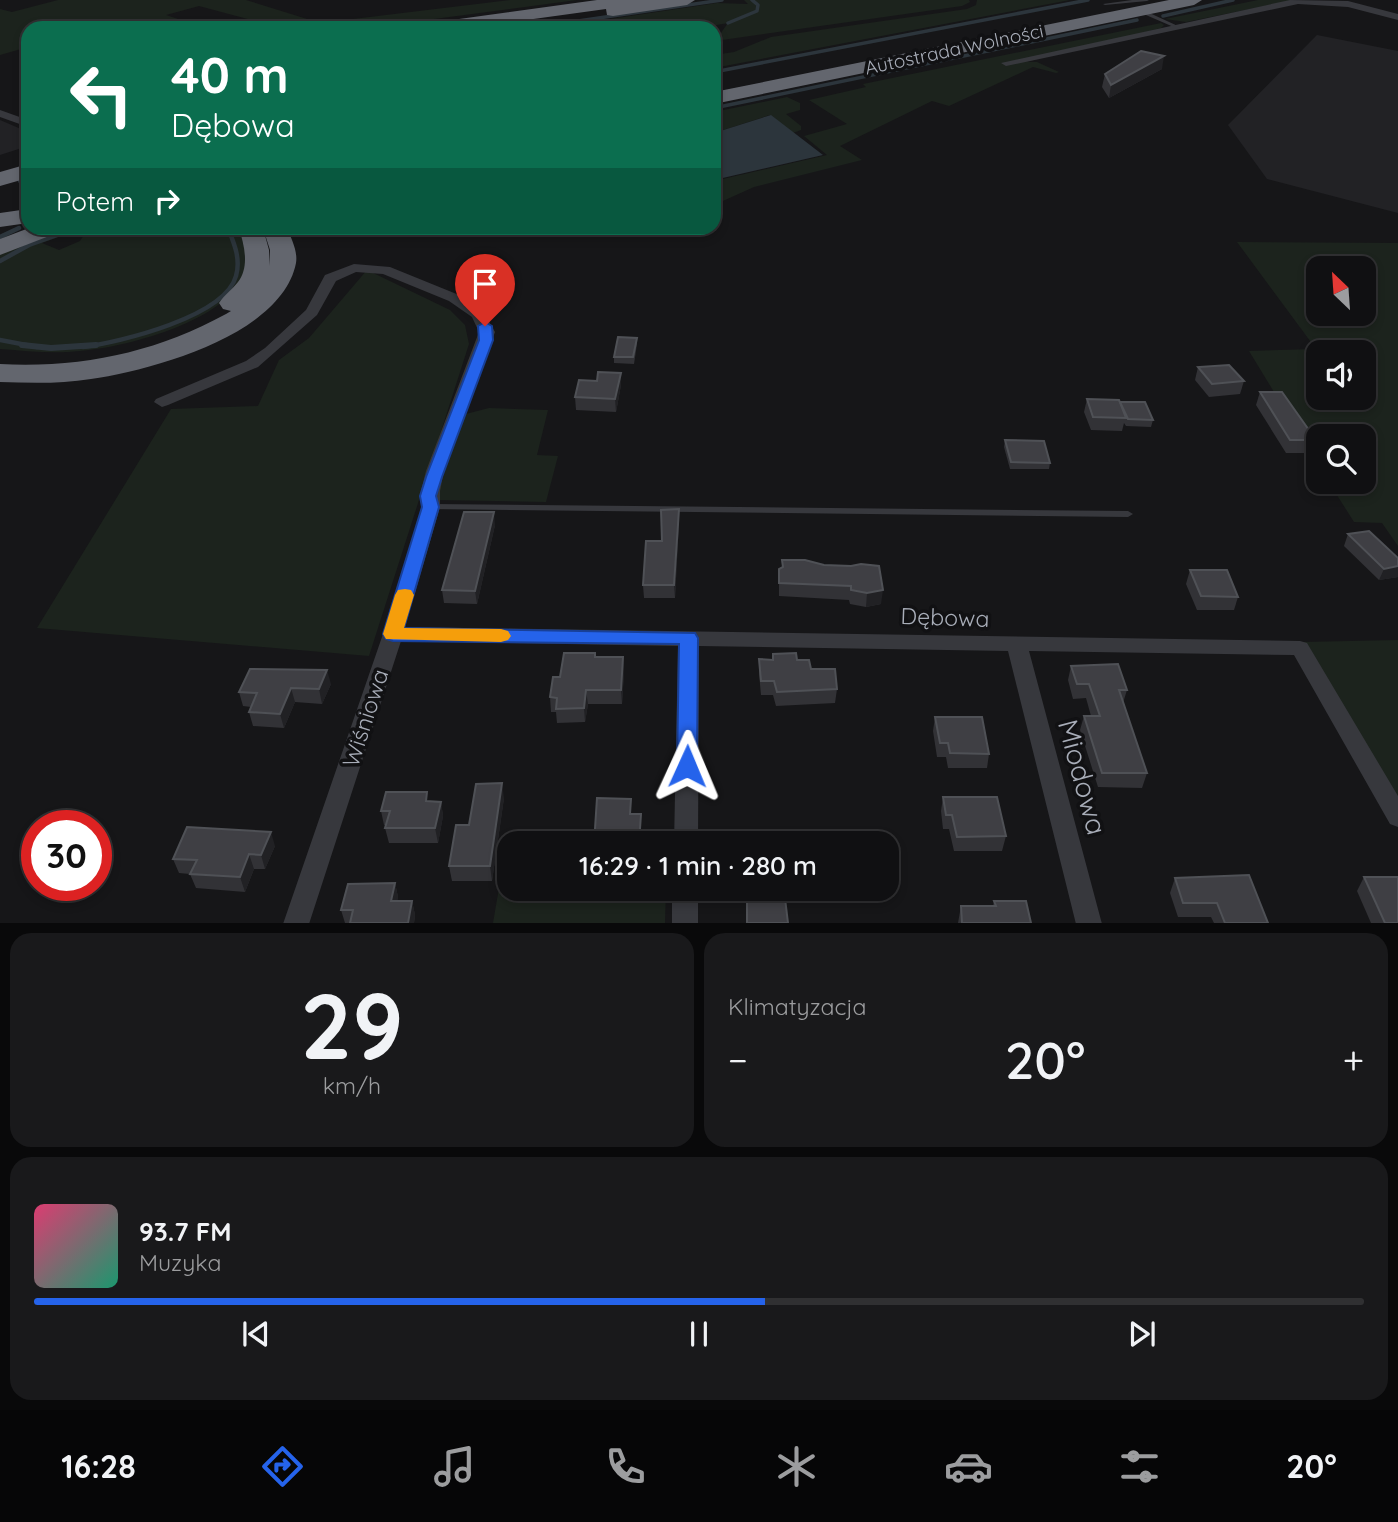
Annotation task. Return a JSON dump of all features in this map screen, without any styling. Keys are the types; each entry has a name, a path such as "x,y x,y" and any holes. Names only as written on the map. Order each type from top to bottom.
{"highway":[{"path":"481,21 634,0"},
{"path":"539,21 687,0"},
{"name":"Autostrada Wolności","path":"721,96 1135,6 1194,0"},
{"name":"Autostrada Wolności","path":"721,79 1105,4 1135,6"},
{"path":"0,179 21,172"},
{"path":"0,196 21,193"},
{"path":"0,220 21,217"},
{"path":"0,248 32,235"},
{"path":"0,356 31,359 77,358 144,345 193,327 227,306 252,282 259,263 253,235"},
{"path":"0,373 68,373 106,368 172,350 233,322 254,307 279,276 283,263 277,235"}],"street":[{"path":"1371,0 1398,8"},
{"path":"1006,63 1304,1 1348,4 1398,17"},
{"path":"0,113 21,121"},
{"name":"Wiśniowa","path":"162,402 221,379 270,351 312,312 330,278 339,272 363,266 385,270 454,298 478,314 487,332 428,496 431,507 393,634 296,923"},
{"name":"Dębowa","path":"393,634 1017,646 1300,648 1398,817"},
{"path":"686,831 689,638"},
{"name":"Miodowa","path":"1017,646 1089,923"},
{"path":"685,901 685,923"}],"lane":[{"path":"1135,6 1165,0"},
{"path":"1135,6 1178,27"},
{"path":"431,507 1128,514"}],"shaded area":[{"path":"58,0 246,0 314,21 255,21 199,6 166,15 184,21 21,21 21,49 0,55 0,9 12,12"},
{"path":"510,0 577,0 419,21 337,21"},
{"path":"744,0 970,2 962,6 721,40 721,33 728,23 721,24 721,21 597,21 717,3 748,4"},
{"path":"977,0 1070,0 721,67 721,54 734,52 771,37 967,9 976,5"},
{"path":"1258,0 1294,0 1186,22 1165,19"},
{"path":"1161,23 1164,25 1161,28 1026,62 1037,62 1059,72 1033,67 949,106 932,101 840,146 862,160 754,187 721,202 721,179 827,155 804,136 847,124 809,100 866,87 863,84"},
{"path":"1317,35 1398,51 1398,213 1267,179 1228,125"},
{"path":"787,97 800,103 800,110 786,114 801,126 801,130 793,133 770,115 721,131 721,111"},
{"path":"771,115 823,155 721,178 721,131"},
{"path":"0,120 21,129 21,148 0,155"},
{"path":"44,235 64,235 42,243 59,250 80,241 84,235 242,235 247,260 245,273 230,295 193,320 170,330 99,349 50,352 0,349 0,255"},
{"path":"1237,242 1398,243 1398,546 1382,523 1354,522 1336,494 1376,494 1376,424 1306,424 1306,444 1249,351 1306,349 1306,410 1376,410 1376,340 1309,340"},
{"path":"367,270 450,310 465,325 469,344 369,656 37,628 171,409 258,406 279,360 309,338"},
{"path":"489,408 548,410 537,455 558,456 546,502 436,500 462,415"},
{"path":"1398,640 1398,800 1302,642"},
{"path":"497,900 666,901 665,923 493,923"}],"building":[{"path":"1141,51 1164,56 1111,85 1105,74"},
{"path":"618,337 637,338 633,357 614,357"},
{"path":"1229,365 1244,381 1212,384 1198,367"},
{"path":"598,372 621,373 615,399 575,397 579,380 597,381"},
{"path":"1260,392 1282,392 1306,426 1306,440 1290,440"},
{"path":"1087,399 1119,400 1126,418 1093,417"},
{"path":"1120,402 1145,402 1153,420 1128,419"},
{"path":"1005,440 1044,441 1050,463 1011,462"},
{"path":"679,509 674,585 643,585 646,541 662,541 661,510"},
{"path":"464,512 494,512 475,591 442,590"},
{"path":"1369,531 1398,558 1398,566 1384,569 1348,534"},
{"path":"782,560 805,560 824,565 879,566 883,590 867,593 851,590 851,586 779,583"},
{"path":"1190,570 1227,570 1238,597 1201,596"},
{"path":"564,653 623,657 621,690 586,690 584,708 556,709 557,698 550,697 553,677 560,677"},
{"path":"796,653 797,660 809,660 811,669 835,669 837,689 777,692 774,681 761,681 759,659 773,660 773,654"},
{"path":"1118,664 1127,690 1119,690 1147,773 1102,773 1084,716 1100,716 1089,684 1077,684 1071,666"},
{"path":"250,669 327,670 319,689 291,688 280,714 249,712 257,693 239,692"},
{"path":"935,717 982,717 989,754 950,753 948,743 940,743"},
{"path":"502,783 490,866 449,866 456,825 469,825 476,784"},
{"path":"386,792 427,792 426,801 441,802 435,828 385,828 390,811 381,811"},
{"path":"943,797 997,797 1006,836 957,837 952,815 946,815"},
{"path":"597,798 631,799 630,814 641,814 640,831 595,831"},
{"path":"187,827 271,832 261,855 249,854 240,877 190,874 197,860 173,859"},
{"path":"1249,875 1268,923 1225,923 1217,903 1183,903 1175,878"},
{"path":"1364,877 1398,877 1398,923 1385,923"},
{"path":"395,883 391,901 412,901 408,923 350,923 353,910 341,910 348,884"},
{"path":"747,901 785,901 788,923 747,923"},
{"path":"994,901 1026,901 1031,923 962,923 961,906 996,906"}],"waterway":[{"path":"578,21 722,0"},
{"path":"728,23 757,11 758,5 752,0"},
{"path":"721,71 1088,0"},
{"path":"1163,16 1233,0"},
{"path":"721,107 1137,20"},
{"path":"0,237 19,228"},
{"path":"0,261 29,245 57,235"},
{"path":"93,345 121,340 169,325 213,304 228,291 236,276 238,263 230,235"},
{"path":"0,340 32,346"},
{"path":"22,345 32,346"},
{"path":"32,346 51,348 93,345"},
{"path":"83,347 93,345"},
{"path":"32,346 37,347"}],"slow traffic":[{"path":"405,595 393,634 501,636"}],"route":[{"path":"485,326 486,340 428,496 431,507 393,634 689,638 687,766"}]}
